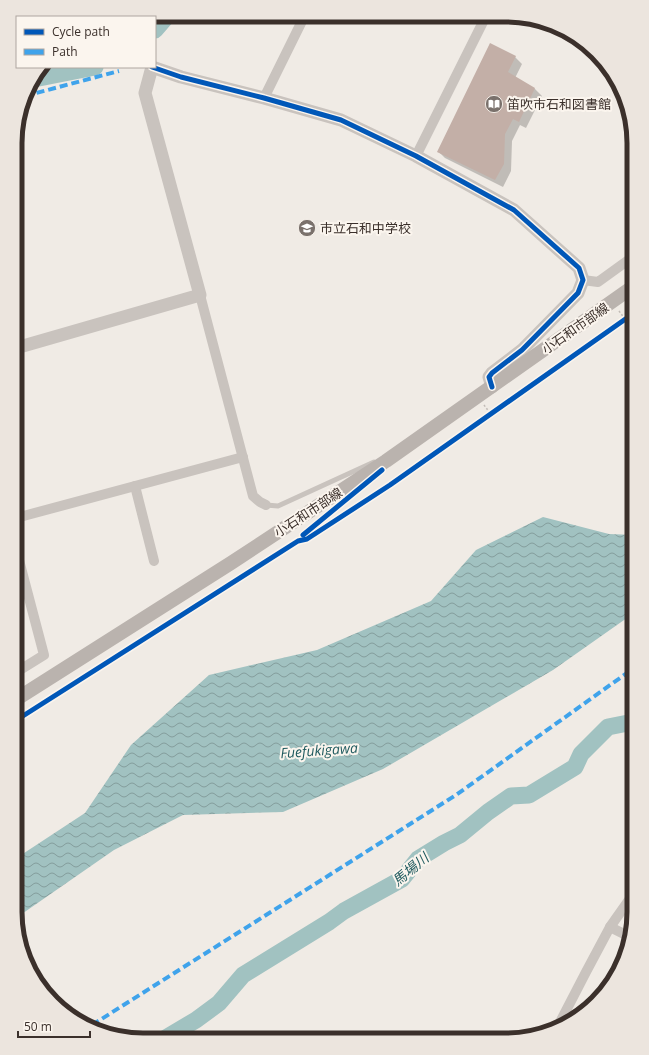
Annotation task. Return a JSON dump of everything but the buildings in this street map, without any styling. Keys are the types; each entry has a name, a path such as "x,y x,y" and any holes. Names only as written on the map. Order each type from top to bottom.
{"main road":[{"name":"小石和市部線","path":"22,696 231,563 386,461 627,291"}],"street":[{"path":"264,98 302,22"},
{"path":"416,156 483,22"},
{"path":"152,68 145,93 244,457 253,496 266,505"},
{"path":"155,68 181,77 264,98 341,120 416,156 514,210 579,268 583,280 578,293 522,350 492,372 489,378 492,387"},
{"path":"583,280 598,282 627,261"},
{"path":"22,346 200,295"},
{"path":"22,516 244,457"},
{"path":"135,486 154,561"},
{"path":"22,569 44,655 22,669"},
{"path":"561,1020 610,927 627,903"},
{"path":"610,927 625,935"}],"lane":[{"path":"266,505 278,506 379,459 386,461"}],"path":[{"path":"618,309 626,318 619,324"},
{"path":"481,402 490,413"},
{"path":"484,418 497,409"}],"water":[{"name":"Fuefukigawa","path":"543,517 609,534 627,535 627,618 553,670 383,769 283,812 183,815 114,850 22,914 22,854 85,813 131,745 209,675 317,650 431,601 476,550"}],"waterway":[{"path":"156,29 162,22"},
{"path":"41,78 90,68"},
{"name":"馬場川","path":"174,1033 196,1020 219,1003 243,975 329,922 344,911 402,879 418,859 460,835 488,812 511,796 529,795 575,767 581,754 608,727 627,723"}],"marked path":[{"path":"32,94 119,71"},
{"path":"95,1023 456,795 627,673"}],"cycle path":[{"path":"155,68 181,77 264,98 341,120 416,156 514,210 579,268 583,280 578,293 522,350 492,373 489,377 492,387"},
{"path":"22,717 298,541 307,539 390,485 627,318"},
{"path":"303,535 382,470"}],"place":[{"name":"笛吹市石和図書館","path":"494,104"},
{"name":"市立石和中学校","path":"307,228"}]}
